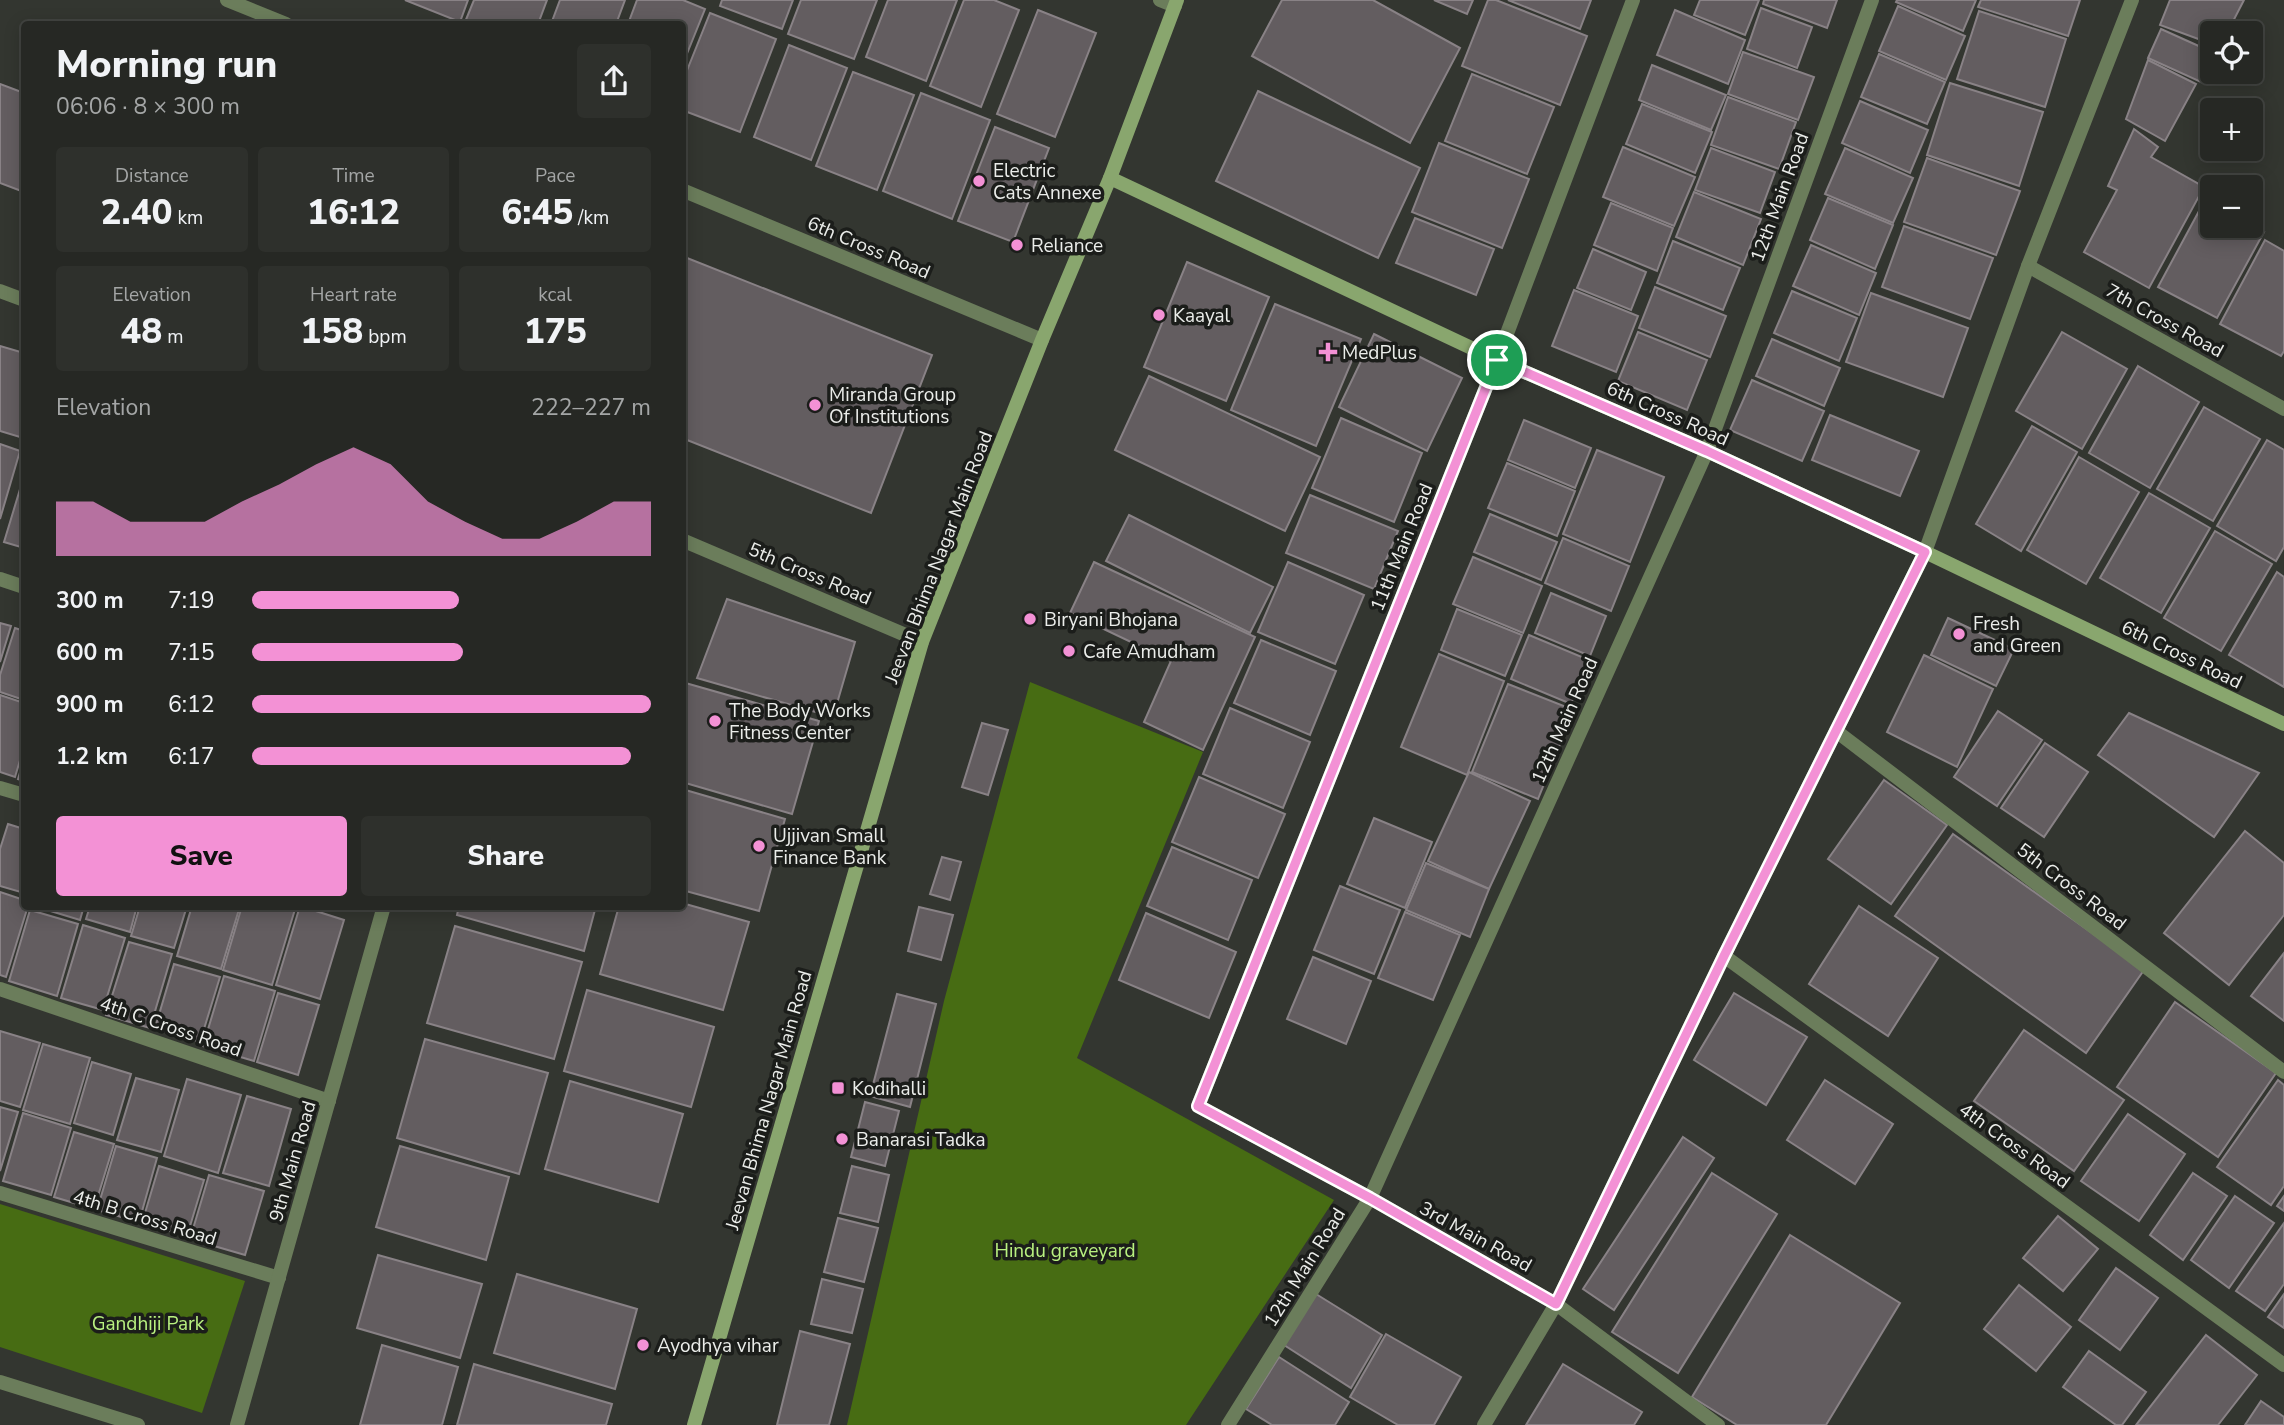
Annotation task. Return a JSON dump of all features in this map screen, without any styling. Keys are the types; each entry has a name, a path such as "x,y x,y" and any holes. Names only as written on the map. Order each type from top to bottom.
{"main road":[{"name":"Jeevan Bhima Nagar Main Road","path":"694,1425 922,642 1042,340 1110,178 1176,3"},
{"name":"6th Cross Road","path":"1110,178 1497,360 1707,451 1925,552 2284,724"}],"street":[{"path":"227,0 279,21"},
{"path":"1160,0 1176,3"},
{"name":"11th Main Road","path":"1198,1106 1497,360 1633,0"},
{"name":"12th Main Road","path":"1228,1425 1370,1198 1707,451 1872,0"},
{"path":"1484,1425 1556,1304 1724,956 1925,552 2028,266 2132,0"},
{"name":"6th Cross Road","path":"686,192 1042,340"},
{"name":"7th Cross Road","path":"2028,266 2284,409"},
{"path":"0,291 21,299"},
{"name":"5th Cross Road","path":"686,542 922,642"},
{"path":"0,579 21,586"},
{"name":"5th Cross Road","path":"1836,731 2284,1072"},
{"path":"0,788 21,794"},
{"name":"9th Main Road","path":"237,1425 383,910"},
{"name":"4th Cross Road","path":"1724,956 2284,1365"},
{"name":"4th C Cross Road","path":"0,989 329,1101"},
{"name":"3rd Main Road","path":"1198,1106 1370,1198 1556,1304 1718,1425"},
{"name":"4th B Cross Road","path":"0,1193 279,1278"},
{"path":"0,1382 138,1425"}],"green space":[{"name":"Hindu graveyard","path":"1030,682 1203,752 1077,1058 1334,1200 1186,1425 847,1425 944,1001"},
{"name":"Gandhiji Park","path":"0,1204 245,1281 202,1413 0,1347"}],"building":[{"path":"405,0 468,0 460,21"},
{"path":"474,0 547,0 539,21 465,21"},
{"path":"560,0 625,0 617,21 552,21"},
{"path":"637,0 683,0 705,9 686,56 686,21 629,21"},
{"path":"722,0 793,0 782,29 720,6"},
{"path":"801,0 877,0 854,59 788,34"},
{"path":"888,0 957,0 926,81 866,57"},
{"path":"964,0 994,0 1019,10 981,107 930,86"},
{"path":"1282,0 1373,0 1460,48 1410,143 1252,56"},
{"path":"1434,0 1473,0 1467,14"},
{"path":"1488,0 1496,0 1587,36 1560,105 1462,66"},
{"path":"1508,0 1591,0 1580,29"},
{"path":"1700,0 1759,0 1745,35 1694,15"},
{"path":"1764,0 1837,0 1827,28 1763,4"},
{"path":"1976,0 1963,31 1896,2"},
{"path":"1981,0 2080,0 2068,36 1978,7"},
{"path":"2170,0 2244,0 2233,21 2200,21 2200,40 2160,25"},
{"path":"1898,6 1965,36 1946,80 1879,51"},
{"path":"1761,8 1812,27 1797,68 1747,49"},
{"path":"1038,10 1096,33 1055,137 997,114"},
{"path":"1675,10 1745,40 1728,84 1657,55"},
{"path":"1979,11 2066,39 2045,107 1957,79"},
{"path":"710,13 776,39 740,132 686,112 686,73"},
{"path":"2161,29 2200,47 2200,82 2148,58"},
{"path":"789,45 847,68 811,160 754,137"},
{"path":"1743,52 1814,77 1798,120 1728,94"},
{"path":"1879,54 1945,82 1927,124 1861,97"},
{"path":"2148,60 2196,84 2165,141 2126,119"},
{"path":"1652,65 1726,95 1711,130 1639,100"},
{"path":"853,72 914,95 877,190 816,166"},
{"path":"1472,74 1554,107 1527,174 1445,141"},
{"path":"1950,83 2043,112 2019,186 1927,155"},
{"path":"0,84 21,92 21,191 0,183"},
{"path":"1258,91 1420,168 1378,258 1216,181"},
{"path":"921,93 990,120 952,219 883,191"},
{"path":"1728,97 1796,122 1779,169 1711,145"},
{"path":"1860,101 1928,130 1910,173 1842,143"},
{"path":"1642,104 1712,132 1695,173 1626,144"},
{"path":"995,127 1049,148 1013,242 958,221"},
{"path":"2134,129 2158,147 2151,157 2200,185 2200,194 2149,288 2084,252 2117,190 2108,186"},
{"path":"1439,143 1529,179 1502,248 1412,212"},
{"path":"1623,147 1695,177 1674,226 1603,197"},
{"path":"1711,148 1775,172 1760,213 1695,190"},
{"path":"1845,148 1913,178 1893,223 1825,194"},
{"path":"1927,158 2020,191 1996,255 1904,222"},
{"path":"1694,192 1761,219 1743,265 1676,237"},
{"path":"1828,198 1893,225 1875,269 1810,240"},
{"path":"1611,203 1673,228 1657,271 1594,245"},
{"path":"2200,209 2200,238 2261,238 2217,318 2158,287"},
{"path":"1415,218 1494,249 1476,295 1396,263"},
{"path":"1904,226 1993,258 1970,319 1882,287"},
{"path":"2265,240 2284,251 2284,351 2281,356 2220,324"},
{"path":"1673,241 1740,268 1723,310 1657,283"},
{"path":"1811,245 1876,273 1859,315 1793,286"},
{"path":"1593,249 1646,272 1631,310 1577,288"},
{"name":"Miranda Group Of Institutions","path":"686,258 932,355 871,513 686,440"},
{"path":"1187,262 1269,297 1226,401 1144,367"},
{"path":"1655,287 1726,316 1710,357 1639,328"},
{"path":"1574,290 1638,316 1616,372 1552,346"},
{"path":"1792,291 1857,318 1839,361 1774,333"},
{"path":"1871,293 1968,328 1943,397 1846,362"},
{"path":"1275,304 1361,339 1316,446 1231,410"},
{"path":"1638,332 1707,360 1687,410 1618,381"},
{"path":"2062,332 2127,369 2082,449 2016,411"},
{"path":"1374,334 1462,378 1427,451 1339,407"},
{"path":"1772,339 1840,368 1824,406 1756,376"},
{"path":"0,346 21,352 21,433 20,437 0,431"},
{"path":"2138,366 2199,402 2150,488 2089,453"},
{"path":"1149,376 1320,457 1285,531 1115,450"},
{"path":"1752,380 1824,411 1802,461 1730,430"},
{"path":"2204,407 2260,439 2213,521 2157,489"},
{"path":"1830,415 1919,451 1900,496 1812,460"},
{"path":"1341,418 1422,453 1394,522 1312,488"},
{"path":"1524,420 1591,448 1575,488 1508,460"},
{"path":"2032,426 2077,452 2021,551 1976,524"},
{"path":"2267,440 2284,450 2284,547 2276,561 2217,526"},
{"path":"0,444 20,451 0,519"},
{"path":"1597,450 1664,477 1630,562 1563,534"},
{"path":"2079,457 2139,492 2086,584 2027,550"},
{"path":"1507,463 1575,491 1557,536 1488,508"},
{"path":"21,486 21,547 4,542"},
{"path":"2149,493 2210,528 2161,613 2100,578"},
{"path":"1310,495 1398,531 1374,589 1286,553"},
{"path":"1490,514 1557,542 1541,580 1474,552"},
{"path":"1129,515 1273,587 1250,633 1106,561"},
{"path":"2215,531 2272,564 2221,651 2164,618"},
{"path":"1563,538 1629,566 1611,611 1545,583"},
{"path":"1473,557 1542,586 1523,633 1453,604"},
{"path":"1094,562 1255,637 1203,750 1144,722 1171,661 1070,613"},
{"path":"1288,562 1364,595 1335,664 1258,632"},
{"path":"2277,572 2284,577 2284,687 2229,655"},
{"path":"1551,593 1606,616 1590,656 1535,633"},
{"path":"727,599 855,642 833,717 697,678"},
{"path":"1457,609 1522,635 1505,676 1441,650"},
{"path":"1948,618 2014,649 1996,686 1931,655"},
{"path":"0,623 11,626 0,662"},
{"path":"15,628 21,630 21,699 0,692 0,675"},
{"path":"1529,635 1589,660 1571,704 1511,679"},
{"path":"1261,640 1336,671 1310,735 1234,703"},
{"path":"1439,654 1504,681 1467,775 1401,747"},
{"path":"1924,655 1993,689 1957,767 1887,732"},
{"path":"686,683 819,721 792,814 686,783"},
{"path":"1508,684 1574,710 1538,799 1472,772"},
{"path":"0,695 21,702 21,757 15,777 0,772"},
{"path":"1230,708 1310,742 1283,808 1203,774"},
{"path":"1998,711 2042,740 1997,806 1954,777"},
{"path":"2129,713 2259,773 2214,837 2098,755"},
{"path":"982,723 1008,730 988,795 962,787"},
{"path":"2045,743 2088,772 2044,837 2001,808"},
{"path":"1469,772 1530,801 1489,889 1428,861"},
{"path":"1199,777 1285,814 1258,878 1172,842"},
{"path":"1884,780 1947,825 1891,904 1828,859"},
{"path":"686,790 785,819 759,911 686,891"},
{"path":"1374,818 1432,842 1405,908 1347,884"},
{"path":"8,824 21,828 21,892 0,886 0,849"},
{"path":"2245,831 2284,863 2284,915 2229,985 2164,933"},
{"path":"1953,834 2144,970 2086,1053 1895,916"},
{"path":"1172,847 1252,880 1228,940 1147,906"},
{"path":"942,857 961,862 950,900 930,894"},
{"path":"1426,863 1489,889 1470,937 1406,910"},
{"path":"1340,886 1400,910 1374,974 1314,950"},
{"path":"0,892 21,899 21,910 27,910 6,977 0,975"},
{"path":"686,904 749,922 723,1010 600,974 618,910 686,910"},
{"path":"1859,906 1938,958 1888,1036 1809,984"},
{"path":"919,907 953,915 941,960 908,951"},
{"path":"30,910 78,924 57,996 9,981"},
{"path":"47,910 83,910 80,920"},
{"path":"89,910 136,910 130,932 86,919"},
{"path":"139,910 186,910 174,948 131,936"},
{"path":"191,910 239,910 221,969 177,956"},
{"path":"241,910 295,910 272,985 223,970"},
{"path":"299,910 313,910 344,920 320,999 276,985"},
{"path":"458,910 595,910 584,951 457,915"},
{"path":"1405,912 1460,935 1433,1000 1378,978"},
{"path":"1146,913 1236,952 1209,1018 1119,980"},
{"path":"83,925 125,938 103,1010 61,998"},
{"path":"455,926 582,962 554,1059 427,1023"},
{"path":"129,942 172,954 150,1028 106,1015"},
{"path":"2284,953 2284,1021 2251,996"},
{"path":"1313,957 1371,981 1346,1044 1287,1019"},
{"path":"174,964 220,977 200,1042 155,1028"},
{"path":"224,976 275,991 254,1061 203,1046"},
{"path":"587,990 714,1027 691,1107 564,1071"},
{"path":"278,993 319,1005 298,1075 257,1062"},
{"path":"1734,993 1807,1037 1766,1105 1694,1060"},
{"path":"897,994 936,1004 910,1107 870,1096"},
{"path":"2175,1002 2276,1073 2218,1157 2117,1087"},
{"path":"2024,1030 2124,1100 2074,1171 1974,1101"},
{"path":"0,1031 40,1043 20,1107 0,1101"},
{"path":"425,1039 548,1073 519,1174 397,1138"},
{"path":"43,1044 90,1058 70,1124 23,1110"},
{"path":"92,1062 131,1074 113,1135 74,1123"},
{"path":"136,1078 179,1090 161,1152 117,1140"},
{"path":"187,1079 241,1095 218,1173 164,1156"},
{"path":"1825,1080 1893,1124 1855,1184 1787,1140"},
{"path":"2278,1080 2284,1085 2284,1186 2271,1205 2217,1167"},
{"path":"570,1081 683,1114 658,1202 545,1169"},
{"path":"247,1096 291,1109 269,1186 223,1173"},
{"path":"865,1102 899,1111 885,1166 851,1157"},
{"path":"0,1107 18,1112 0,1171"},
{"path":"23,1113 71,1128 51,1195 3,1181"},
{"path":"2128,1114 2185,1154 2139,1221 2081,1181"},
{"path":"74,1132 114,1144 94,1209 54,1197"},
{"path":"1683,1137 1714,1158 1614,1310 1583,1289"},
{"path":"116,1146 157,1158 139,1222 97,1210"},
{"path":"400,1146 509,1177 486,1260 376,1227"},
{"path":"159,1166 204,1180 187,1236 142,1223"},
{"path":"852,1166 889,1175 878,1222 840,1213"},
{"path":"1712,1173 1777,1214 1678,1373 1612,1332"},
{"path":"2193,1173 2227,1196 2183,1260 2150,1235"},
{"path":"209,1175 264,1191 245,1255 190,1239"},
{"path":"2235,1196 2274,1223 2229,1288 2191,1260"},
{"path":"2284,1196 2284,1211 2277,1206"},
{"path":"2058,1216 2098,1249 2063,1291 2023,1258"},
{"path":"838,1218 878,1228 864,1282 824,1272"},
{"path":"2284,1223 2284,1284 2265,1311 2236,1291"},
{"path":"1790,1235 1900,1303 1826,1425 1737,1425 1692,1397"},
{"path":"378,1255 482,1284 460,1358 357,1328"},
{"path":"2116,1268 2158,1298 2120,1350 2079,1320"},
{"path":"517,1274 637,1309 615,1389 494,1353"},
{"path":"822,1279 863,1289 852,1333 811,1324"},
{"path":"2019,1285 2071,1327 2036,1371 1984,1329"},
{"path":"1316,1294 1382,1335 1351,1388 1284,1345"},
{"path":"2284,1294 2284,1328 2268,1317"},
{"path":"800,1331 850,1344 829,1425 777,1425"},
{"path":"1386,1334 1461,1377 1434,1425 1398,1425 1350,1397"},
{"path":"2206,1335 2257,1375 2218,1425 2136,1425"},
{"path":"382,1345 458,1367 442,1425 360,1425"},
{"path":"2089,1351 2146,1392 2122,1425 2116,1425 2063,1387"},
{"path":"1279,1357 1349,1402 1335,1425 1272,1425 1246,1409"},
{"path":"474,1364 612,1404 606,1425 457,1425"},
{"path":"1563,1364 1642,1412 1634,1425 1526,1425"},
{"path":"2261,1401 2284,1417 2284,1425 2245,1425"}],"place":[{"name":"Electric Cats Annexe","path":"979,181"},
{"name":"Reliance","path":"1017,245"},
{"name":"Kaayal","path":"1159,315"},
{"name":"MedPlus","path":"1328,352"},
{"name":"Miranda Group Of Institutions","path":"815,405"},
{"name":"Biryani Bhojana","path":"1030,619"},
{"name":"Fresh and Green","path":"1959,634"},
{"name":"Cafe Amudham","path":"1069,651"},
{"name":"The Body Works Fitness Center","path":"715,721"},
{"name":"Ujjivan Small Finance Bank","path":"759,846"},
{"name":"Kodihalli","path":"838,1088"},
{"name":"Banarasi Tadka","path":"842,1139"},
{"name":"Ayodhya vihar","path":"643,1345"}],"route":[{"path":"1497,360 1707,451 1925,552 1724,956 1556,1304 1370,1198 1198,1106 1497,360"}]}
